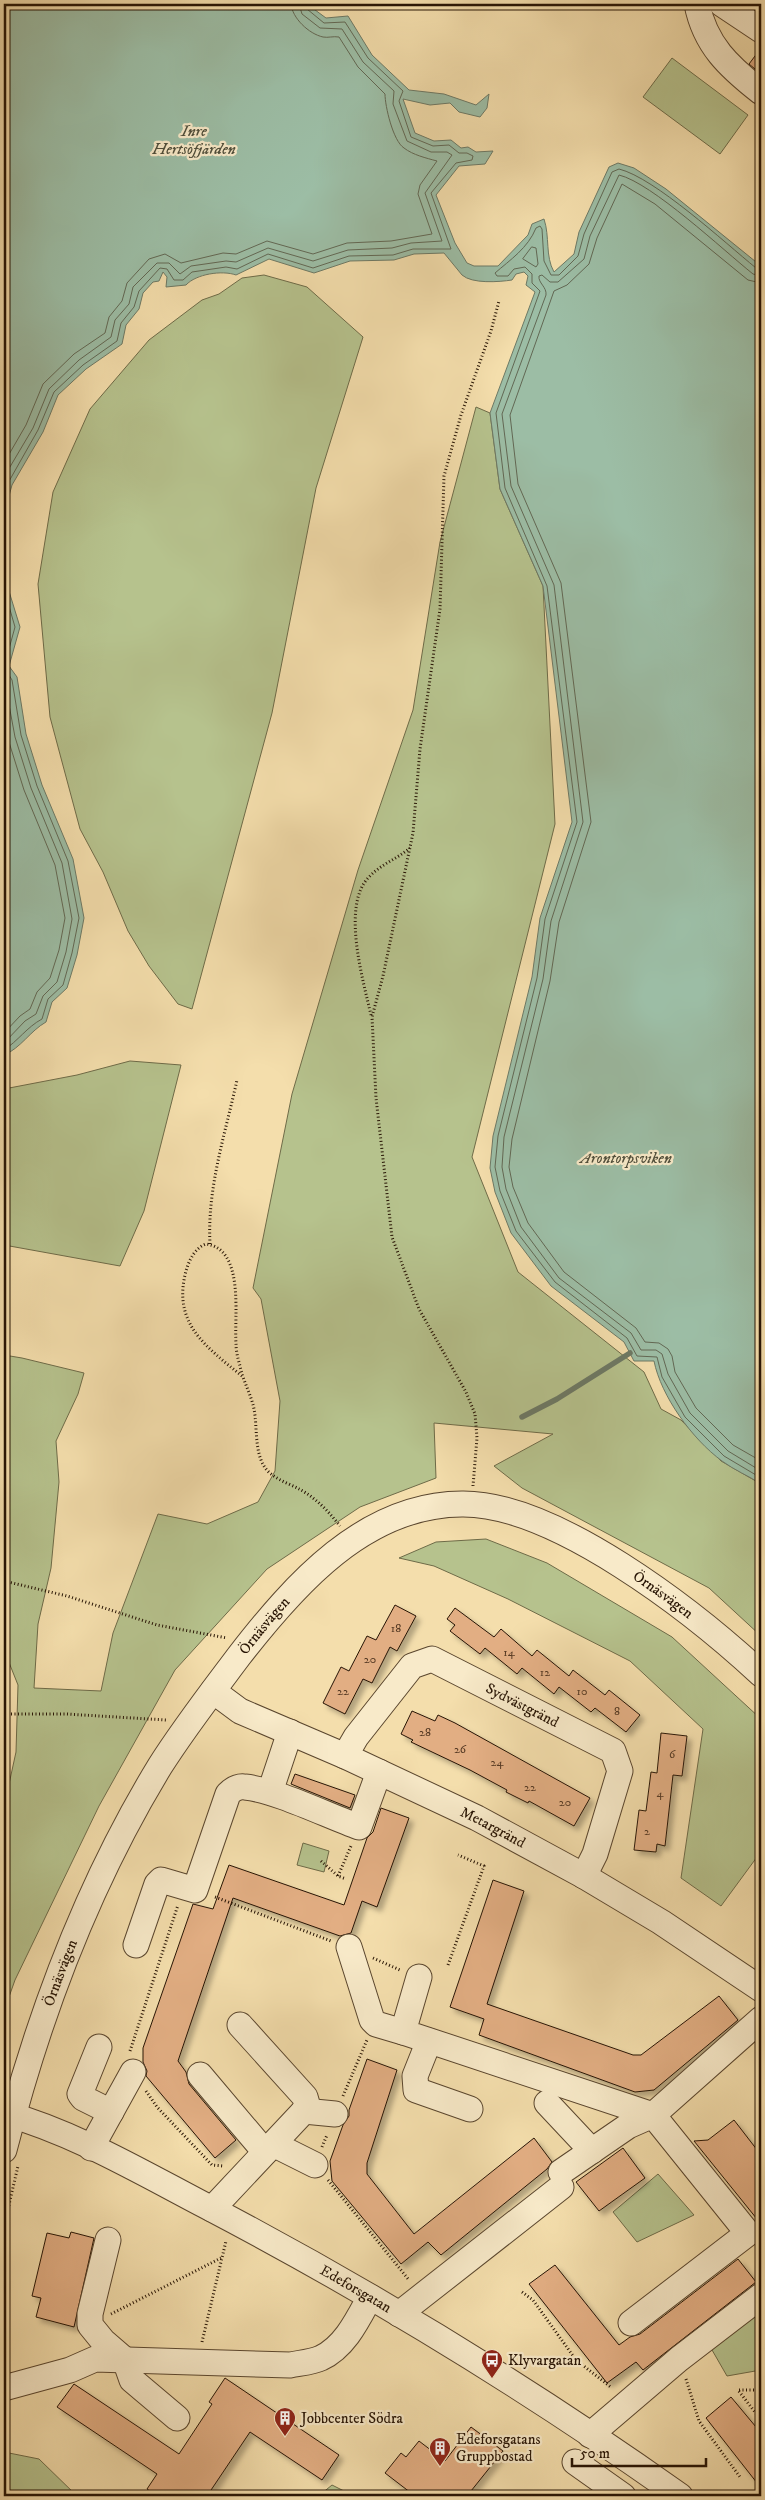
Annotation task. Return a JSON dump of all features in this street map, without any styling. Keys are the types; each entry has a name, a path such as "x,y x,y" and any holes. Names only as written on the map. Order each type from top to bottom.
{"street":[{"path":"696,4 700,20 710,41 732,70 761,92"},
{"path":"722,4 761,30"},
{"name":"Örnäsvägen","path":"11,2157 8,2115 87,1906 122,1835 159,1768 189,1722 250,1642 302,1582 350,1541 384,1522 418,1509 439,1505 472,1504 523,1515 549,1525 591,1548 660,1592 708,1628 761,1674"},
{"name":"Sydvästgränd","path":"345,1756 356,1737 412,1666 432,1659 468,1676 613,1751 620,1771 595,1854 584,1876"},
{"name":"Metargränd","path":"213,1691 240,1711 345,1756 477,1818 584,1876 661,1922 761,1989"},
{"path":"270,1792 290,1732"},
{"path":"136,1945 157,1884 161,1880 190,1888 228,1794 237,1788 244,1787 270,1792 307,1814 359,1827 378,1772"},
{"path":"349,1948 370,2015 376,2024 654,2115 747,2232 631,2323"},
{"path":"403,2032 419,1977"},
{"path":"212,2209 304,2111 307,2104 305,2097 240,2024"},
{"path":"399,2314 561,2180 592,2151 628,2126 654,2115 756,2032"},
{"path":"429,2041 415,2076 416,2090 470,2109"},
{"path":"99,2047 80,2094 83,2098 111,2112"},
{"path":"91,2148 133,2072"},
{"path":"200,2074 263,2154 315,2165"},
{"path":"547,2103 592,2151"},
{"path":"304,2111 336,2114"},
{"name":"Edeforsgatan","path":"8,2115 40,2124 91,2148 212,2209 370,2297 590,2434 680,2496"},
{"path":"108,2240 90,2314 90,2324 104,2341 125,2360 132,2380 177,2418"},
{"path":"590,2434 630,2403 679,2359 761,2296"},
{"path":"4,2388 70,2370 95,2359 290,2365 321,2358 340,2343 354,2326 370,2297"},
{"path":"575,2462 623,2496"}],"path":[{"path":"372,1017 383,976 410,848 421,741 440,609 444,476 461,415 491,331 498,300"},
{"path":"410,848 378,868 364,882 358,893 355,918 357,942 372,1017 376,1098 392,1237 419,1309 466,1392 475,1414 477,1438 472,1504"},
{"path":"210,1244 209,1216 212,1192 238,1080"},
{"path":"242,1376 212,1352 191,1329 184,1313 183,1302 188,1262 202,1245 210,1244 222,1250 234,1279 237,1297 236,1345 242,1376 254,1408 258,1444 265,1467 271,1474 318,1501 332,1516 350,1541"},
{"path":"4,1581 67,1596 157,1625 250,1642"},
{"path":"4,1714 66,1714 189,1722"},
{"path":"338,1876 359,1827"},
{"path":"448,1965 484,1866 458,1855"},
{"path":"321,1861 338,1876 346,1879"},
{"path":"263,2154 212,2166 157,2107 126,2063 190,1888 349,1948 419,1977"},
{"path":"376,2024 362,2049 315,2165 422,2296"},
{"path":"4,2226 11,2157"},
{"path":"198,2363 226,2240"},
{"path":"90,2324 221,2258"},
{"path":"522,2292 532,2300 576,2360 630,2403"},
{"path":"679,2359 699,2421 740,2477"},
{"path":"761,2390 738,2390 761,2420"}],"shaded area":[{"path":"672,58 748,115 720,154 643,97"},
{"path":"264,275 307,287 363,337 316,488 272,713 192,1009 178,1004 149,966 128,931 103,872 80,829 50,717 38,584 53,492 90,409 149,340 202,300 219,294 242,278"},
{"path":"476,407 490,413 500,489 543,586 555,824 472,1157 518,1272 644,1372 661,1409 681,1420 721,1461 761,1484 761,1636 709,1588 522,1488 494,1466 553,1434 434,1423 436,1478 360,1507 267,1569 175,1670 99,1806 15,1980 4,2011 4,1807 16,1752 18,1685 4,1650 4,1355 84,1373 78,1394 56,1441 59,1482 51,1568 38,1624 34,1688 101,1691 113,1633 158,1514 207,1524 258,1502 275,1471 280,1401 261,1299 253,1288 292,1094 358,870 413,710 440,542"},
{"path":"130,1061 181,1065 144,1211 120,1266 4,1245 4,1089 77,1075"},
{"path":"486,1539 547,1563 672,1637 761,1719 761,1858 757,1857 721,1906 681,1878 703,1729 630,1661 508,1599 434,1566 399,1558 436,1542"},
{"path":"303,1843 329,1851 324,1872 297,1865"},
{"path":"658,2174 694,2215 637,2242 613,2212"},
{"path":"757,2306 761,2312 761,2370 727,2376 708,2343"},
{"path":"4,2452 39,2459 77,2496 4,2496"},
{"path":"332,2485 354,2496 277,2496 321,2494"}],"water":[{"name":"Arontorpsviken","path":"4,4 307,4 326,18 348,16 372,55 409,90 444,94 476,105 489,94 487,108 480,117 459,112 450,103 430,105 403,99 415,133 434,141 451,140 461,148 468,147 476,152 493,151 485,164 459,166 436,195 455,243 467,263 474,266 498,266 528,235 532,224 544,219 549,260 554,272 574,254 579,232 609,167 618,163 634,168 666,189 761,266 761,1484 722,1461 689,1429 663,1388 654,1361 634,1361 624,1342 551,1286 511,1233 495,1192 490,1168 493,1136 532,977 540,918 572,822 543,586 500,489 490,413 535,292 526,285 528,276 524,272 516,274 512,280 493,282 472,280 462,275 444,253 414,254 394,260 350,261 314,273 269,259 236,275 224,273 210,274 196,278 186,285 166,287 167,277 163,272 159,281 153,282 143,293 139,309 126,325 122,344 86,369 58,395 43,432 12,485 4,514"},
{"path":"4,575 20,627 9,666 17,677 26,734 42,785 73,859 84,918 77,955 67,988 52,1002 46,1022 4,1055"}],"building":[{"path":"761,48 761,74 749,64"},
{"path":"395,1605 416,1616 397,1651 390,1647 372,1683 363,1679 345,1714 323,1703 341,1667 349,1671 367,1636 376,1640"},
{"path":"455,1608 494,1637 501,1629 532,1656 537,1650 569,1676 573,1670 605,1695 609,1690 640,1715 626,1732 595,1708 591,1712 559,1687 554,1694 522,1668 517,1674 485,1648 480,1654 450,1631 455,1625 447,1619"},
{"path":"412,1711 435,1721 438,1715 455,1723 590,1798 574,1826 529,1801 528,1803 506,1792 507,1790 470,1770 411,1742 413,1740 401,1734"},
{"path":"661,1733 687,1736 682,1776 673,1775 665,1846 657,1844 656,1852 634,1850 639,1810 646,1811 651,1772 657,1773"},
{"path":"295,1774 355,1795 350,1808 291,1784"},
{"path":"381,1808 409,1818 377,1907 362,1901 351,1933 340,1936 233,1898 178,2061 186,2072 189,2084 236,2140 215,2158 146,2076 147,2071 143,2062 143,2048 193,1904 213,1909 229,1865 344,1905 367,1838 373,1832"},
{"path":"493,1880 524,1891 487,2004 633,2055 641,2055 719,1996 738,2020 654,2090 635,2092 479,2035 484,2019 450,2007"},
{"path":"367,2059 397,2070 367,2163 367,2174 414,2234 534,2138 552,2162 547,2169 441,2255 428,2242 401,2264 332,2181 330,2161 343,2125 349,2116 349,2110"},
{"path":"734,2120 761,2155 761,2224 694,2141 708,2140"},
{"path":"623,2148 645,2178 599,2211 576,2182"},
{"path":"71,2232 94,2238 74,2327 36,2317 41,2298 32,2296 47,2233 69,2238"},
{"path":"738,2259 756,2282 643,2370 636,2362 607,2383 529,2284 555,2265 619,2345 630,2337 640,2334"},
{"name":"Jobbcenter Södra","path":"225,2378 339,2455 322,2480 250,2432 207,2496 157,2496 147,2489 157,2474 57,2407 74,2384 179,2454 212,2404 209,2402"},
{"path":"731,2397 761,2433 761,2488 706,2418"},
{"name":"Edeforsgatans Gruppbostad","path":"471,2427 503,2451 467,2496 415,2496 385,2473 401,2453 406,2457 419,2441 445,2461"}],"waterway":[{"path":"522,1417 557,1399 630,1353"}],"place":[{"name":"Klyvargatan","path":"492,2379"},
{"name":"Jobbcenter Södra","path":"285,2437"},
{"name":"Edeforsgatans Gruppbostad","path":"440,2467"}],"water label":[{"name":"Inre Hertsöfjärden","path":"194,140"}]}
